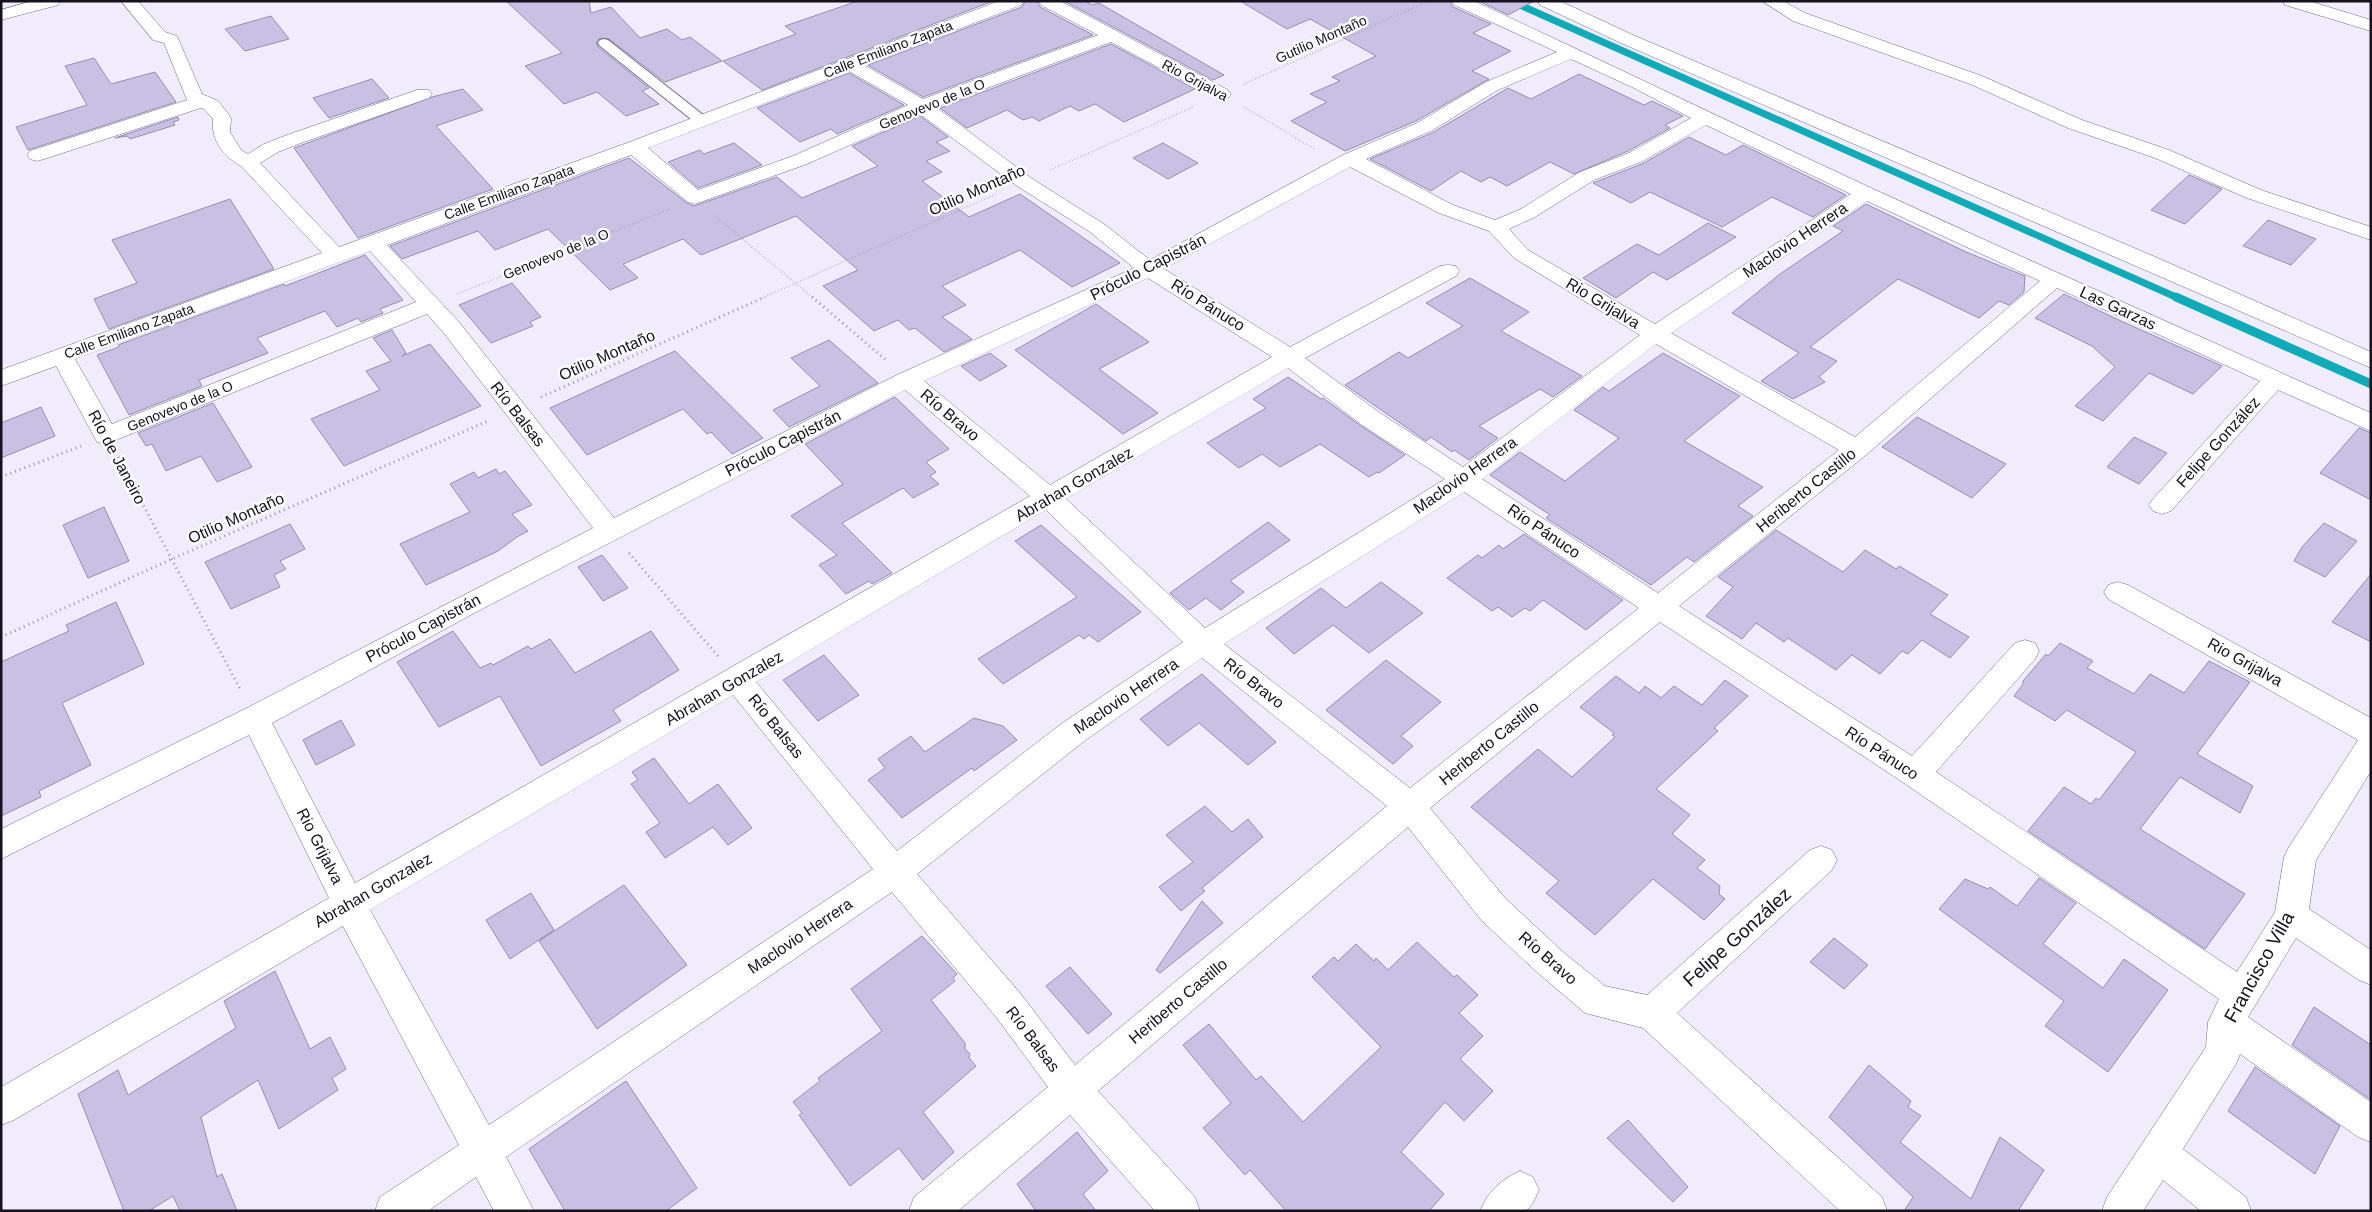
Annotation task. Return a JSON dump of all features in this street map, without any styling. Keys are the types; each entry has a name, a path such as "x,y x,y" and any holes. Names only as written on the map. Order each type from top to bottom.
{"street":[{"path":"1,15 52,1"},
{"path":"129,1 159,36 171,40 194,96 200,102 211,105 222,119 221,132 234,154 248,162 335,255"},
{"name":"Calle Emiliano Zapata","path":"1,378 372,241 634,147 850,64 971,10 1015,1"},
{"name":"Rio Grijalva","path":"1047,1 1222,94"},
{"name":"Las Garzas","path":"1460,1 1640,84 1705,118 1866,193 2371,423"},
{"path":"1546,1 1627,39 2145,261 2371,361"},
{"path":"1770,1 1799,17 1976,80 2075,124 2162,154 2254,194 2371,234"},
{"path":"2291,1 2371,26"},
{"name":"Genovevo de la O","path":"695,198 800,160 922,106 1111,36"},
{"name":"Próculo Capistrán","path":"1,845 255,718 470,603 907,379 1149,269 1345,161 1424,127 1492,86 1570,53"},
{"name":"Río Pánuco","path":"850,64 922,106 1024,182 1097,228 1149,269 1289,357 1371,419 1915,774 2233,1008 2371,1124"},
{"path":"248,162 264,152 294,139 423,94"},
{"path":"37,155 200,102"},
{"path":"1496,227 1528,213 1587,176 1636,157 1705,118"},
{"path":"634,147 695,198"},
{"name":"Rio Grijalva","path":"1345,161 1446,209 1496,227 1522,254 1655,334 1857,449"},
{"name":"Maclovio Herrera","path":"394,1211 895,872 1072,733 1204,643 1465,479 1655,334 1866,193"},
{"name":"Río Balsas","path":"372,241 451,327 610,532"},
{"name":"Abrahan Gonzalez","path":"1,1108 1289,357 1448,271"},
{"name":"Heriberto Castillo","path":"928,1211 1410,806 1857,449 2054,279"},
{"name":"Genovevo de la O","path":"106,436 429,305"},
{"name":"Río de Janeiro","path":"62,356 106,436"},
{"name":"Río Bravo","path":"907,379 1049,498 1204,643 1410,806 1493,909 1551,963 1597,1001 1652,1013"},
{"name":"Felipe González","path":"2162,505 2274,380"},
{"name":"Rio Grijalva","path":"2118,592 2371,733"},
{"path":"1915,774 2025,651"},
{"name":"Río Balsas","path":"738,680 895,872 1008,1005 1072,1090 1181,1211"},
{"name":"Rio Grijalva","path":"255,718 349,904 514,1211"},
{"name":"Francisco Villa","path":"2121,1211 2224,1052 2233,1008 2291,916 2300,857 2371,745"},
{"name":"Felipe González","path":"1652,1013 1821,860"},
{"path":"2291,916 2371,969"},
{"path":"1652,1013 1868,1211"},
{"path":"2158,1153 2232,1211"}],"lane":[{"path":"604,43 702,121"}],"path":[{"name":"Gutilio Montaño","path":"1222,94 1429,1"},
{"name":"Rio Grijalva","path":"1222,94 1345,161"},
{"name":"Otilio Montaño","path":"1,637 172,559 1222,94"},
{"name":"Río Bravo","path":"695,198 742,241 852,328 907,379"},
{"name":"Genovevo de la O","path":"429,305 695,198"},
{"name":"Genovevo de la O","path":"1,477 106,436"},
{"name":"Río de Janeiro","path":"106,436 172,559"},
{"name":"Río Balsas","path":"610,532 738,680"},
{"path":"172,559 255,718"}],"building":[{"path":"506,1 589,1 591,13 611,7 640,38 667,29 682,40 690,37 722,61 665,82 609,39 600,38 596,42 598,47 649,88 642,91 659,104 626,116 597,92 564,104 525,66 562,53"},
{"path":"858,1 993,1 762,90 723,61 796,34 785,26"},
{"path":"1025,1 1037,1 1040,7 1093,35 923,97 868,65 1022,7"},
{"path":"1064,1 1085,1 1092,5 1099,3 1224,75 1213,80"},
{"path":"1240,1 1450,1 1453,7 1491,24 1473,33 1511,51 1472,71 1489,79 1416,121 1345,151 1291,121 1327,102 1310,94 1340,81 1332,77 1376,56 1310,19 1287,29"},
{"path":"1479,1 1534,1 1508,15"},
{"path":"271,16 289,39 245,51 225,29"},
{"path":"1111,44 1195,89 1124,122 1095,104 1079,111 1070,106 1039,121 1032,117 1023,120 1007,110 967,128 940,108"},
{"path":"94,58 111,84 155,72 176,102 28,150 16,127 87,105 65,66"},
{"path":"849,73 904,105 837,134 831,129 800,142 757,108"},
{"path":"1579,74 1644,105 1652,101 1683,116 1665,125 1670,128 1628,151 1574,174 1550,162 1507,186 1490,177 1481,182 1461,171 1431,191 1370,159 1432,133 1508,88 1531,99"},
{"path":"372,79 389,98 329,118 313,98"},
{"path":"463,89 483,110 436,126 493,189 358,238 294,148 432,97"},
{"path":"920,116 948,137 936,142 950,151 926,161 942,172 922,181 969,217 1020,194 1120,263 1072,287 1020,250 942,286 966,305 942,317 972,339 944,352 915,328 909,330 898,320 874,331 823,286 858,270 796,216 701,255 683,239 623,264 638,278 610,290 548,229 495,250 478,231 402,259 390,246 629,158 687,203 694,206 777,177 802,198 878,166 852,146"},
{"path":"178,117 179,120 173,122 175,125 130,139 127,136 115,138"},
{"path":"1689,137 1726,155 1743,145 1846,195 1813,217 1772,197 1722,227 1650,192 1631,203 1593,183 1644,163"},
{"path":"734,143 762,165 698,188 668,162 700,150 704,154"},
{"path":"1163,143 1198,163 1168,179 1133,158"},
{"path":"2189,175 2222,189 2185,224 2151,210"},
{"path":"230,199 274,269 109,329 94,299 137,283 112,240"},
{"path":"1866,204 1966,252 2025,276 2024,292 2009,305 1999,301 1979,318 1898,279 1810,347 1837,361 1819,377 1825,382 1793,399 1761,381 1799,353 1732,313 1780,274 1843,231 1833,226"},
{"path":"2268,220 2316,239 2291,265 2243,246"},
{"path":"1708,223 1736,237 1667,280 1653,272 1616,298 1583,278 1637,244 1659,255"},
{"path":"365,255 403,300 380,309 383,313 361,322 358,318 337,327 325,311 257,338 268,353 199,380 202,386 129,415 97,355 119,347 118,345 284,284 285,286"},
{"path":"1470,278 1529,312 1501,331 1582,376 1553,397 1540,389 1479,426 1498,438 1469,460 1454,450 1452,452 1431,437 1426,441 1345,385 1399,352 1408,358 1463,326 1426,303"},
{"path":"512,283 541,317 530,322 533,326 491,343 459,305"},
{"path":"2064,294 2222,366 2193,394 2149,373 2103,421 2075,406 2115,367 2092,346 2035,318"},
{"path":"1096,304 1149,342 1099,369 1158,413 1123,434 1015,350"},
{"path":"392,330 406,353 402,356 430,344 481,406 344,466 311,419 380,390 366,371 391,361 373,338"},
{"path":"829,340 878,383 789,427 773,410 820,386 791,358"},
{"path":"675,351 763,438 732,454 711,432 707,434 683,409 587,455 550,408"},
{"path":"990,353 1007,366 980,381 961,366"},
{"path":"1663,353 1740,396 1684,441 1763,487 1738,506 1753,516 1694,562 1687,557 1651,585 1546,518 1550,515 1490,475 1520,452 1565,481 1619,438 1574,410 1603,387 1609,391"},
{"path":"1288,377 1321,399 1323,398 1405,455 1379,473 1377,472 1369,477 1320,444 1280,467 1262,454 1239,468 1207,443 1266,408 1253,399"},
{"path":"895,397 949,449 926,462 936,472 930,476 939,484 913,498 903,488 842,523 892,573 872,584 869,581 846,594 819,565 837,555 791,516 843,484 805,444"},
{"path":"213,403 252,467 217,482 201,456 166,471 152,444 146,446 138,433"},
{"path":"41,407 55,436 1,458 1,423"},
{"path":"1917,417 2006,464 1972,498 1882,447"},
{"path":"2359,428 2371,433 2371,500 2320,473"},
{"path":"2134,437 2167,453 2139,484 2107,467"},
{"path":"496,469 499,474 505,471 532,505 512,514 528,531 498,551 426,585 400,544 470,512 450,484 474,472 478,478"},
{"path":"104,507 129,561 88,578 63,525"},
{"path":"1268,522 1290,540 1230,581 1244,592 1221,610 1206,598 1189,610 1170,593"},
{"path":"2324,523 2357,541 2325,577 2294,561 2302,547"},
{"path":"290,524 305,549 280,561 286,569 274,575 280,587 231,609 205,562"},
{"path":"1041,525 1141,612 1098,642 1089,635 1084,639 1079,635 1003,684 978,659 1077,597 1015,541"},
{"path":"1776,530 1843,572 1865,550 1896,569 1899,566 1948,595 1930,614 1969,637 1950,658 1922,640 1908,654 1902,651 1880,674 1852,655 1836,670 1788,638 1784,642 1756,623 1742,639 1706,616 1733,587 1718,577"},
{"path":"1524,534 1623,600 1586,630 1543,600 1530,611 1525,608 1512,617 1498,607 1492,611 1447,578 1478,555 1482,558 1499,545 1503,549"},
{"path":"602,555 628,588 603,601 578,567"},
{"path":"2371,574 2371,642 2332,622"},
{"path":"1381,582 1423,613 1369,653 1333,625 1294,654 1266,628 1321,588 1346,608"},
{"path":"116,602 144,664 62,703 91,765 39,791 41,797 1,816 1,662 69,631 66,625"},
{"path":"453,631 480,668 491,663 493,665 528,646 531,649 550,639 575,673 651,631 679,670 613,710 621,721 541,766 500,696 439,727 397,662"},
{"path":"2060,643 2093,661 2087,668 2134,694 2150,674 2184,693 2209,661 2250,682 2197,754 2253,786 2240,813 2180,777 2140,829 2245,894 2205,949 2028,831 2064,787 2091,804 2096,798 2099,800 2136,752 2067,710 2055,721 2014,696 2023,684 2023,681 2046,654 2048,656"},
{"path":"824,655 859,695 818,721 783,680"},
{"path":"1386,660 1441,702 1401,736 1413,746 1393,764 1326,710"},
{"path":"1202,674 1276,742 1248,765 1199,723 1168,746 1140,719"},
{"path":"1616,676 1639,693 1645,686 1661,698 1674,686 1702,705 1725,680 1748,696 1714,728 1718,731 1656,789 1690,815 1672,834 1705,860 1697,868 1720,886 1719,894 1725,899 1704,920 1653,879 1595,935 1546,893 1559,881 1471,807 1538,749 1572,777 1615,737 1612,735 1614,733 1580,707"},
{"path":"974,718 1003,726 1017,740 974,771 972,768 902,818 868,780 885,768 878,759 911,736 925,752"},
{"path":"341,720 355,745 316,765 303,740"},
{"path":"654,758 689,804 718,784 752,828 728,845 713,827 665,858 646,832 660,823 631,784 638,780 632,772"},
{"path":"1205,806 1232,832 1248,819 1263,837 1202,888 1205,891 1181,911 1159,887 1193,862 1166,835"},
{"path":"2039,878 2076,903 2043,944 2103,988 2124,959 2168,990 2108,1072 2045,1026 2064,1001 1939,909 1965,879 1988,889 1990,887 2017,906"},
{"path":"624,885 687,965 597,1029 539,941"},
{"path":"531,893 554,930 510,959 486,920"},
{"path":"1202,901 1223,923 1160,973 1156,970"},
{"path":"922,936 957,974 953,978 955,981 931,1000 965,1043 965,1049 970,1054 969,1058 976,1066 923,1112 954,1152 923,1180 899,1148 850,1186 799,1115 802,1113 793,1102 820,1081 818,1078 882,1031 851,989"},
{"path":"1834,938 1868,965 1844,989 1810,962"},
{"path":"1417,942 1454,977 1457,975 1478,995 1459,1013 1483,1036 1460,1059 1493,1091 1464,1121 1445,1102 1401,1152 1444,1194 1429,1211 1286,1211 1250,1170 1245,1175 1203,1128 1231,1103 1183,1045 1209,1024 1256,1080 1261,1076 1303,1122 1381,1047 1312,977 1334,957 1338,961 1356,944 1374,961 1376,958 1388,970"},
{"path":"1070,967 1112,1014 1088,1034 1046,986"},
{"path":"275,971 310,1049 330,1037 346,1069 332,1078 338,1090 279,1129 258,1080 201,1117 217,1177 222,1174 237,1211 180,1211 173,1196 149,1211 124,1211 78,1094 118,1070 128,1095 236,1028 224,1001"},
{"path":"2314,1007 2371,1045 2371,1100 2292,1045"},
{"path":"1869,1065 1911,1101 1908,1107 1921,1116 1900,1142 1971,1199 2000,1137 2044,1170 2018,1211 1904,1211 1913,1197 1829,1117"},
{"path":"2255,1067 2340,1126 2315,1174 2228,1111"},
{"path":"626,1081 697,1188 666,1211 565,1211 529,1149"},
{"path":"1628,1120 1688,1187 1673,1202 1607,1138"},
{"path":"1077,1132 1108,1171 1083,1194 1096,1211 1036,1211 1017,1184"}],"waterway":[{"path":"1513,2 2178,298"},
{"path":"2176,297 2371,384"}]}
